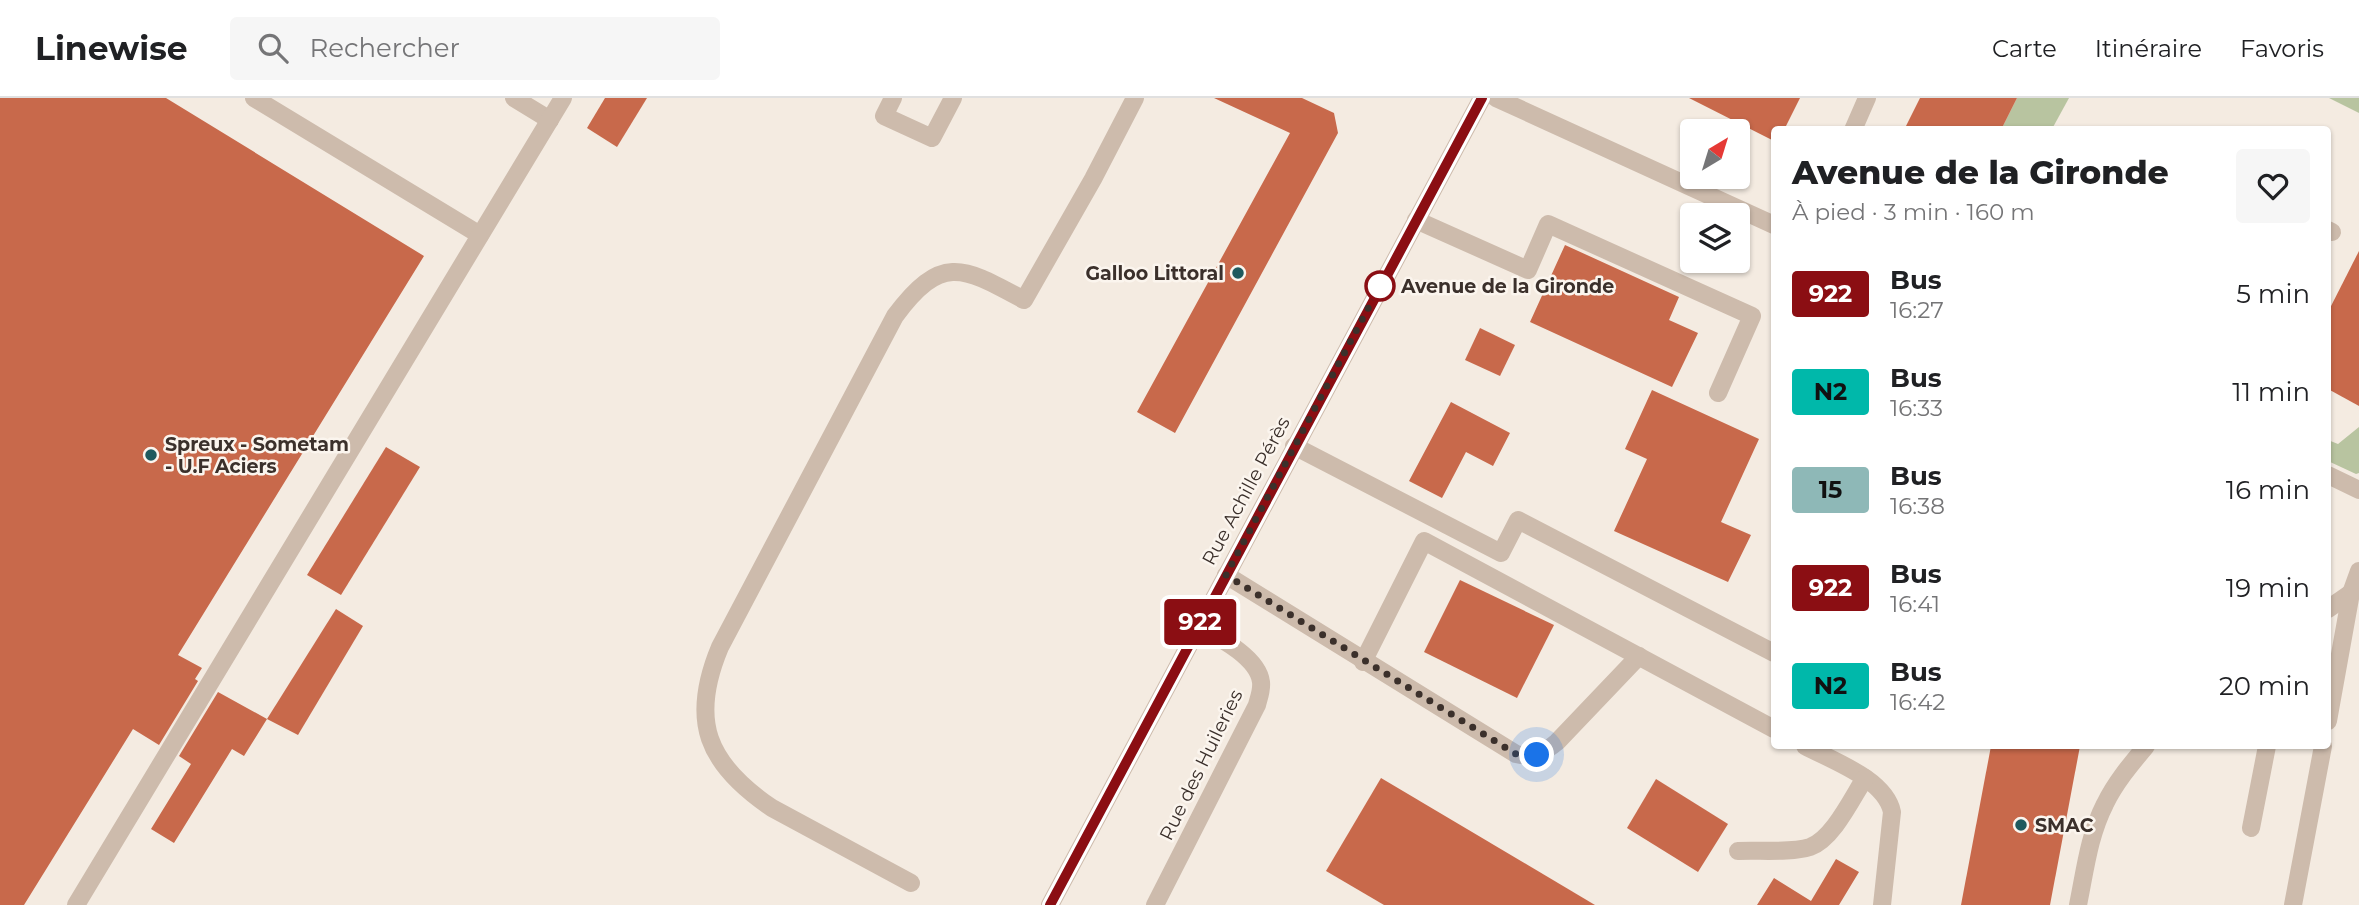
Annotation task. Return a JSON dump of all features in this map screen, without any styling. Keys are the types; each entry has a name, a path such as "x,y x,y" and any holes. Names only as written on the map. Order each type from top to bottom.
{"street":[{"path":"254,98 480,234"},
{"path":"514,98 550,120"},
{"path":"76,905 563,98"},
{"path":"893,98 884,116 932,138 953,98"},
{"path":"911,883 772,808 731,773 713,746 705,718 708,677 720,647 895,316 919,288 948,272 975,275 1024,300 1093,179 1135,98"},
{"name":"Rue Achille Pérès","path":"1050,905 1482,98"},
{"path":"1496,98 1771,224"},
{"path":"1855,126 1867,98"},
{"path":"1416,220 1528,270 1548,224 1752,316 1718,393"},
{"path":"1294,446 1501,553 1518,520 1771,651"},
{"path":"2331,476 2359,490"},
{"path":"1363,662 1424,541 1771,727"},
{"path":"2331,704 2351,593 2359,572"},
{"path":"1226,575 1363,662 1516,754 1527,757 1548,750 1558,742 1639,656"},
{"path":"2331,607 2351,593"},
{"name":"Rue des Huileries","path":"1155,905 1257,705 1260,693 1258,673 1252,664 1234,648 1198,626"},
{"path":"1810,749 1865,778 1884,794 1889,802 1892,812 1882,905"},
{"path":"2078,905 2099,817 2113,789 2144,749"},
{"path":"2251,828 2266,749"},
{"path":"2293,905 2322,749"},
{"path":"1738,851 1802,849 1813,846 1829,834 1865,778"}],"green space":[{"path":"2017,98 2069,98 2054,126 2003,126"},
{"path":"2329,98 2359,98 2359,113"},
{"path":"2359,427 2359,473 2331,462 2331,441 2338,444"}],"building":[{"name":"Spreux - Sometam - U.F Aciers","path":"0,98 166,98 424,256 178,655 202,668 195,679 198,681 159,745 133,729 24,905 0,905"},
{"path":"605,98 647,98 617,147 587,128"},
{"name":"Galloo Littoral","path":"1214,98 1302,98 1334,113 1338,133 1175,433 1137,412 1290,133"},
{"path":"1689,98 1800,98 1786,126 1771,126 1771,139 1750,129 1750,119 1731,119"},
{"path":"1920,98 2017,98 2003,126 1906,126"},
{"path":"1565,245 1679,297 1669,320 1698,333 1672,387 1530,322"},
{"path":"2359,251 2359,406 2331,391 2331,306"},
{"path":"1480,328 1515,345 1500,376 1465,360"},
{"path":"1652,390 1759,439 1721,522 1751,535 1728,582 1614,531 1647,459 1625,449"},
{"path":"1451,402 1510,433 1493,466 1466,452 1442,498 1409,481"},
{"path":"386,447 420,467 341,595 307,575"},
{"path":"1460,580 1554,625 1517,698 1424,652"},
{"path":"336,609 363,626 298,735 267,719"},
{"path":"218,692 267,719 244,756 232,749 174,843 151,829 191,764 179,756"},
{"name":"SMAC","path":"1990,749 2079,749 2050,905 1961,905"},
{"path":"1381,778 1595,905 1384,905 1326,871"},
{"path":"1656,779 1728,824 1698,872 1627,828"},
{"path":"1836,859 1859,872 1839,905 1757,905 1774,878 1811,901"}],"bus line":[{"name":"922","path":"1050,905 1482,98"}],"place":[{"name":"Galloo Littoral","path":"1238,273"},
{"name":"Avenue de la Gironde","path":"1380,286"},
{"name":"Spreux - Sometam - U.F Aciers","path":"151,455"},
{"name":"SMAC","path":"2021,825"}],"route":[{"path":"1380,286 1226,575 1516,754 1527,757 1537,755"}]}
